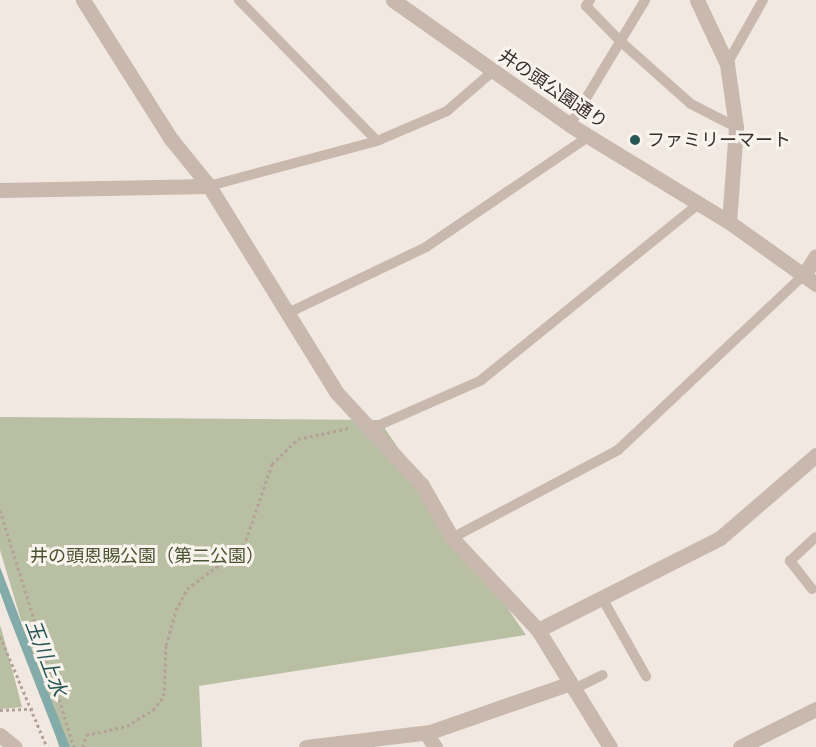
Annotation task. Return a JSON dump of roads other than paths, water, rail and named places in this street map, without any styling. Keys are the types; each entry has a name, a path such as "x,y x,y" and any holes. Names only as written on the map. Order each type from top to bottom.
{"street":[{"path":"82,0 171,139 209,186 363,425 422,485 452,538 537,630 570,687 610,747"},
{"name":"井の頭公園通り","path":"393,0 570,125 697,205 729,222 810,280"},
{"path":"697,0 727,64 736,128 729,222"},
{"path":"0,190 209,186"},
{"path":"810,280 816,256"},
{"path":"537,630 720,538 816,455"},
{"path":"306,747 384,742 426,733 570,687"},
{"path":"740,747 816,709"},
{"path":"426,733 435,747"},
{"path":"0,735 15,747"}],"lane":[{"path":"239,0 377,141"},
{"path":"590,0 586,6 620,41 691,104 736,128"},
{"path":"570,125 645,0"},
{"path":"727,64 763,0"},
{"path":"209,186 377,141 447,111 492,72"},
{"path":"290,312 426,247 588,137"},
{"path":"363,425 375,427 480,381 697,205"},
{"path":"452,538 618,450 810,280"},
{"path":"812,589 790,561 816,537"},
{"path":"603,598 646,676"},
{"path":"570,687 603,675"}],"water":[{"path":"0,567 70,747 60,747 8,614 0,592"}],"place":[{"name":"ファミリーマート","path":"635,140"}],"park label":[{"name":"井の頭恩賜公園（第二公園）","path":"147,556"}],"water label":[{"name":"玉川上水","path":"46,658"}]}
